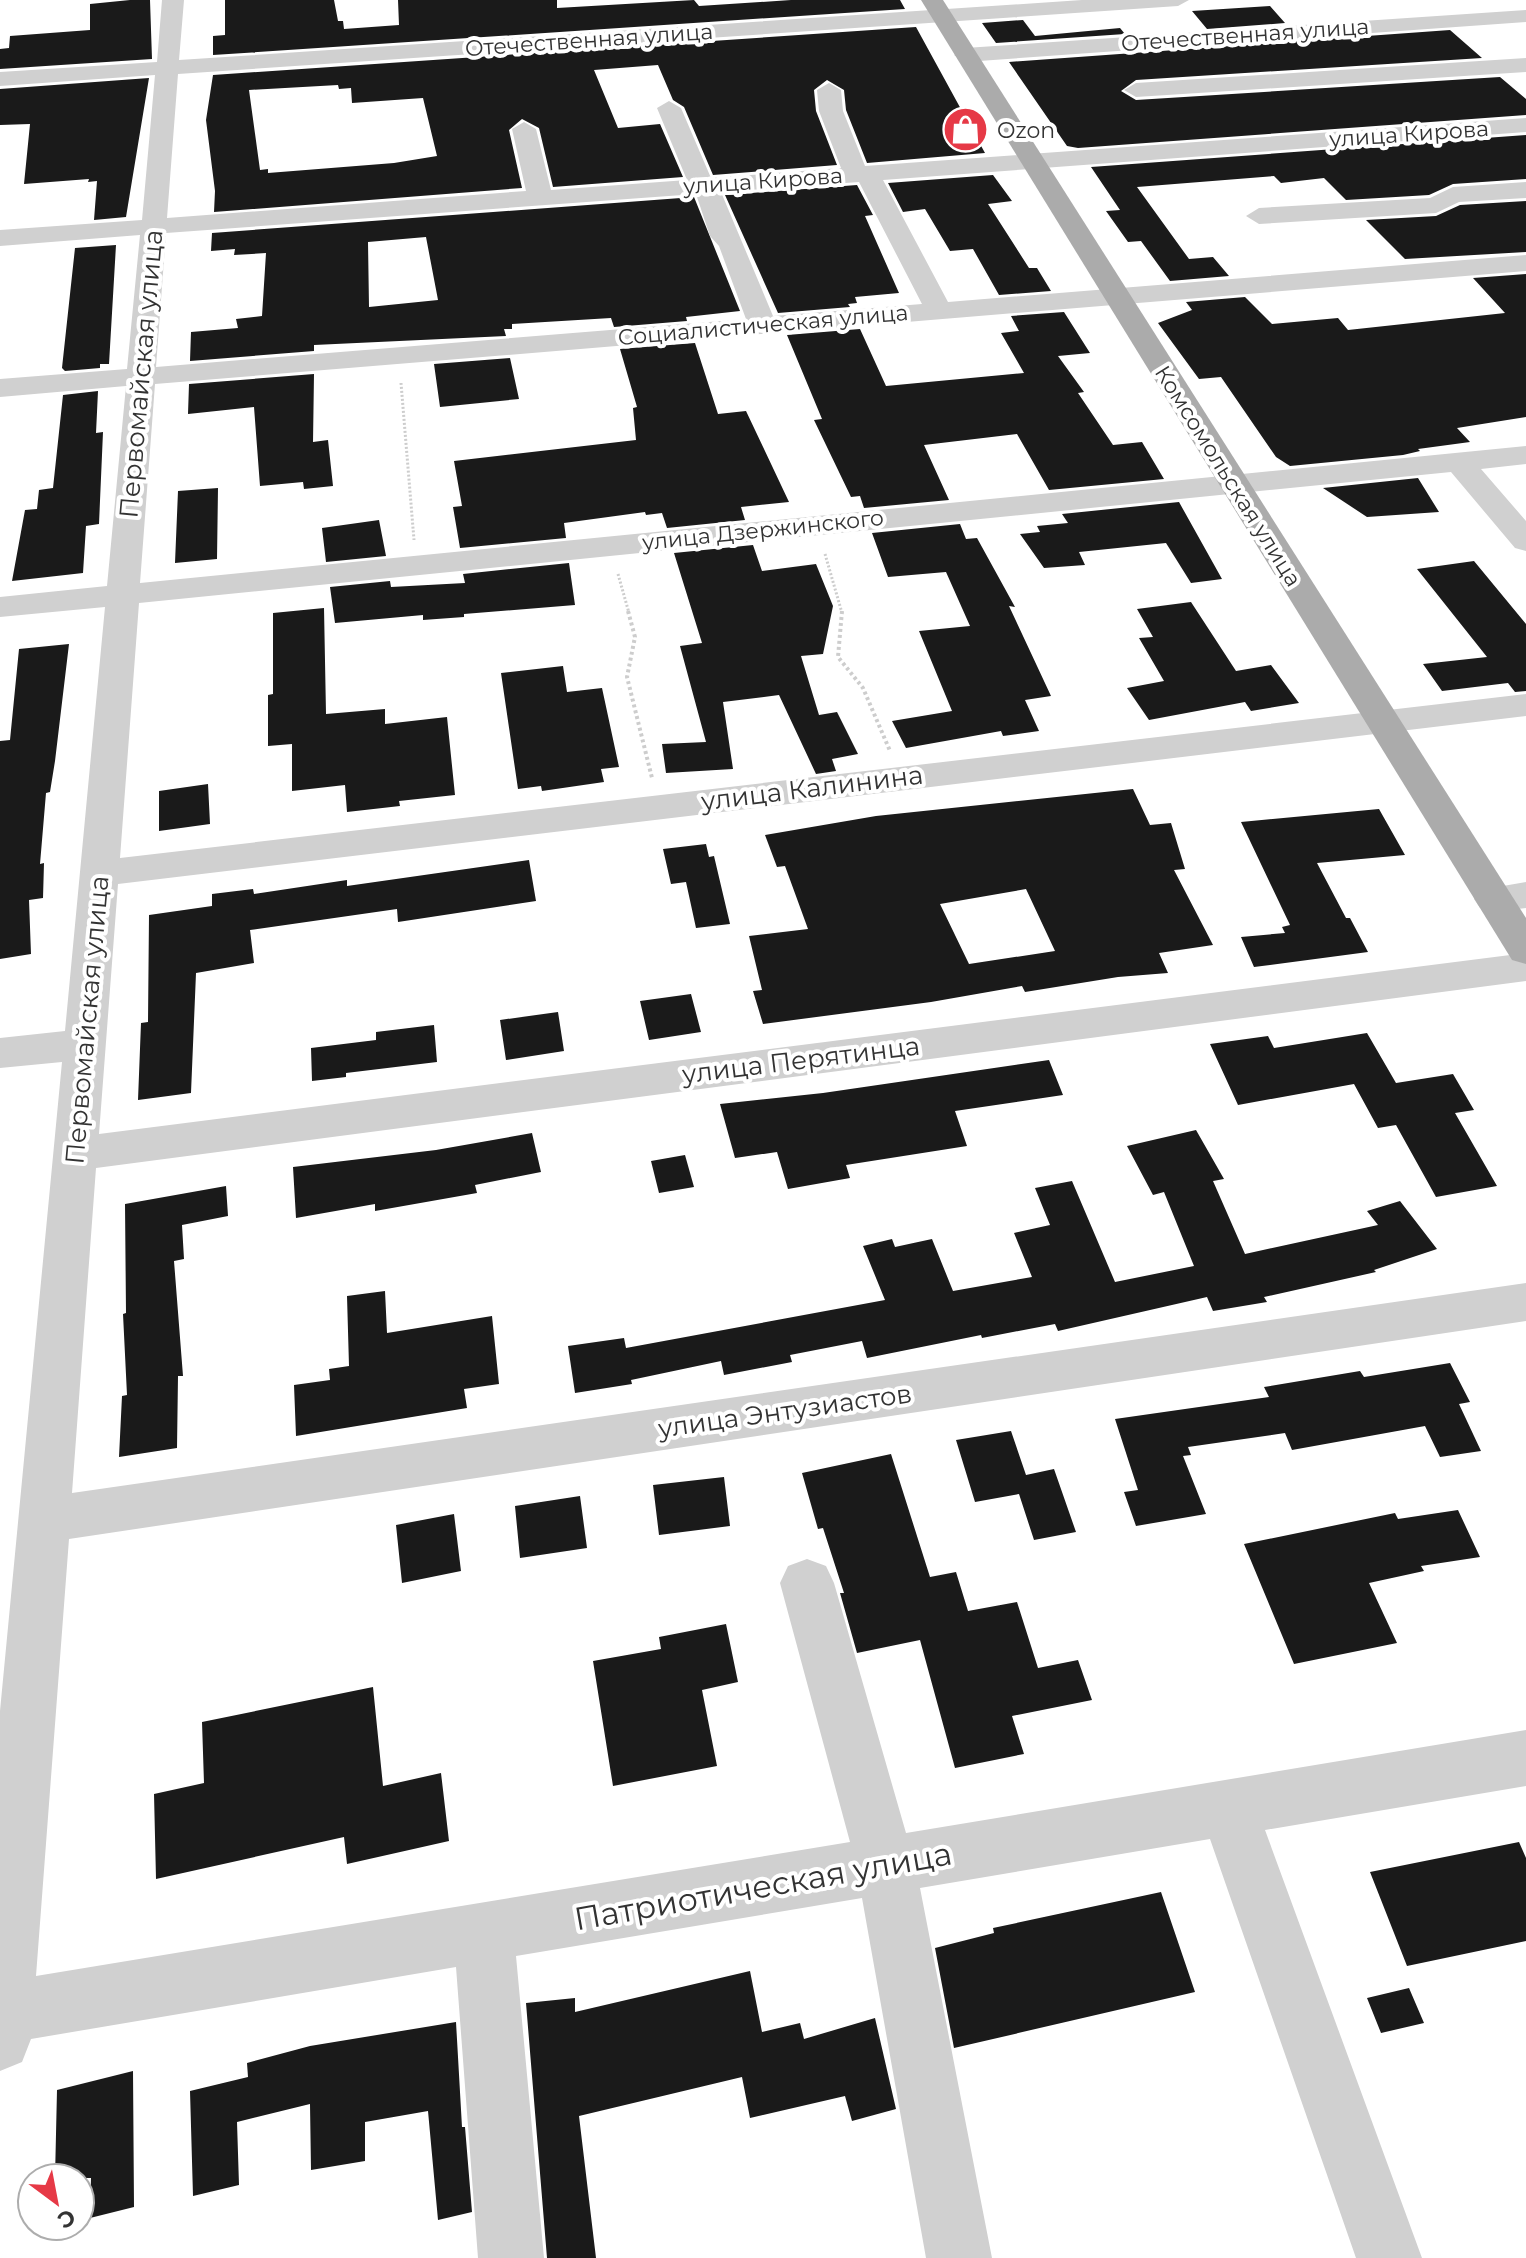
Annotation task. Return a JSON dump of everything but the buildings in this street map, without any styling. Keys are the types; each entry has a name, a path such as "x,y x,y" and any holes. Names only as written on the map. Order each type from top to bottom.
{"main road":[{"name":"Комсомольская улица","path":"937,8 1383,723 1510,897 1526,950"}],"street":[{"name":"Первомайская улица","path":"1,2022 173,0"},
{"name":"Отечественная улица","path":"0,79 937,8 1178,0"},
{"name":"Отечественная улица","path":"965,55 1526,16"},
{"path":"1136,90 1275,84 1526,65"},
{"path":"1496,68 1526,92"},
{"path":"1275,84 1327,139"},
{"path":"829,90 831,111 939,311"},
{"path":"669,108 723,236 731,242 762,325"},
{"name":"улица Кирова","path":"0,238 1526,125"},
{"path":"524,129 540,198"},
{"path":"1259,216 1436,205 1453,195 1526,190"},
{"name":"Социалистическая улица","path":"0,388 1526,263"},
{"name":"улица Дзержинского","path":"0,607 1526,455"},
{"path":"1458,461 1526,541"},
{"name":"улица Калинина","path":"99,873 1526,705"},
{"name":"улица Перятинца","path":"75,1154 1526,967"},
{"path":"0,1053 85,1044"},
{"name":"улица Энтузиастов","path":"44,1520 1526,1302"},
{"path":"807,1583 886,1865 959,2258"},
{"name":"Патриотическая улица","path":"1,2022 484,1932 1526,1758"},
{"path":"1228,1808 1389,2258"},
{"path":"484,1932 511,2258"}],"path":[{"path":"397,355 407,423 416,565"},
{"path":"816,524 842,609 838,657 863,688 901,777"},
{"path":"610,545 635,637 627,677 658,806"}],"place":[{"name":"Ozon","path":"966,130"}]}
